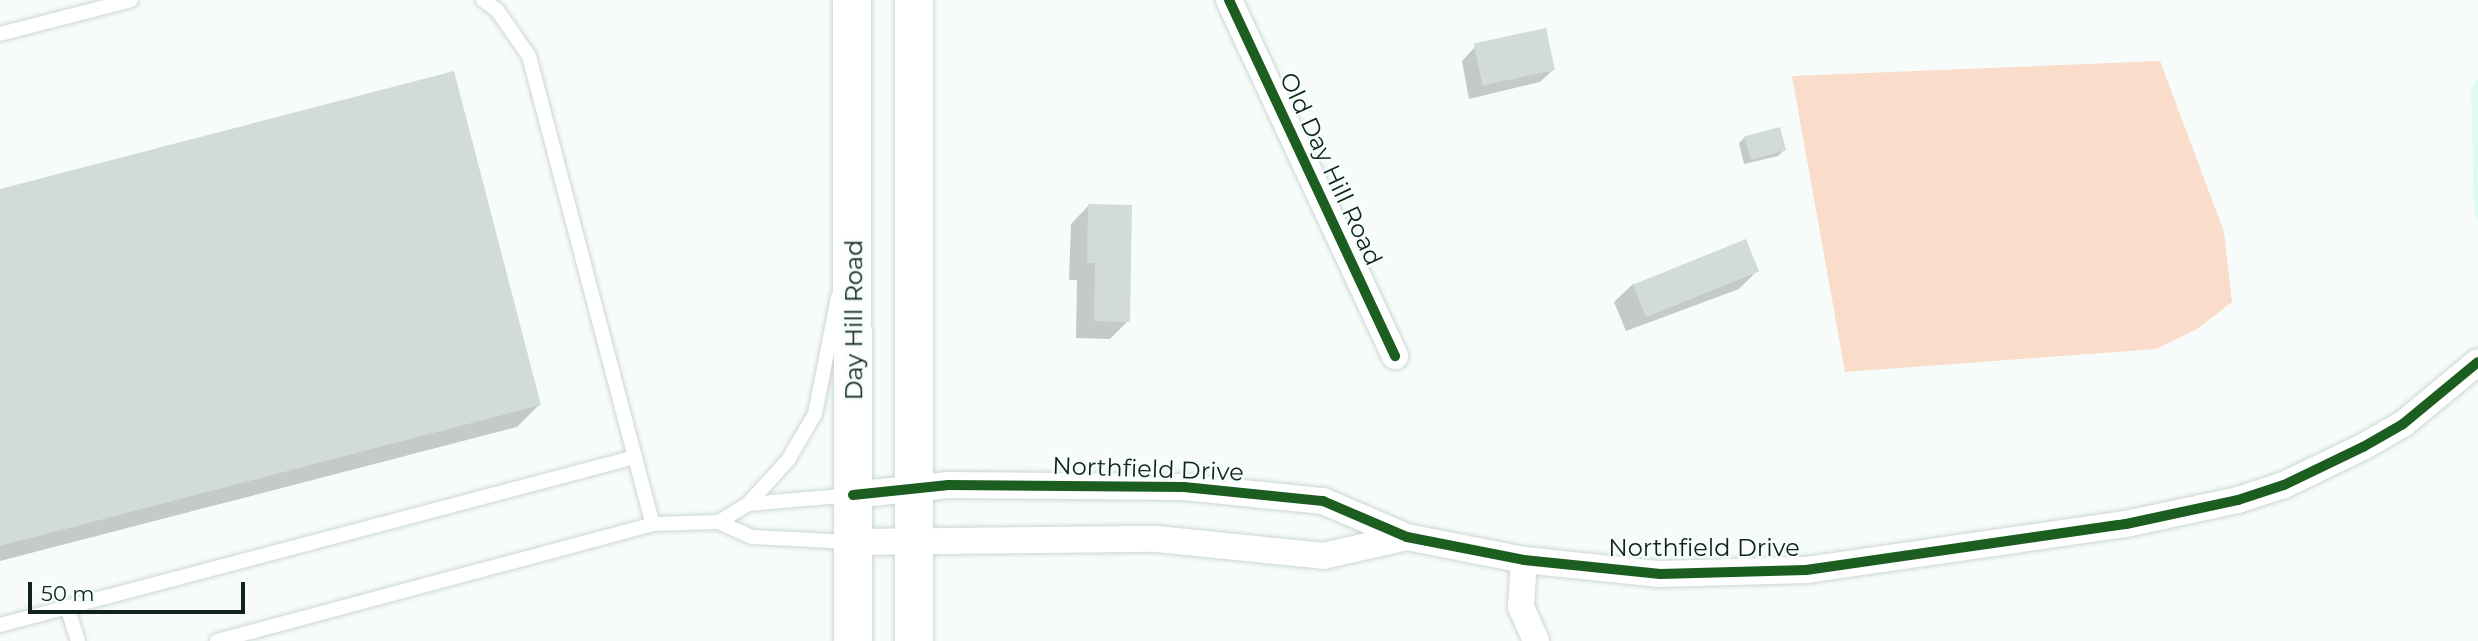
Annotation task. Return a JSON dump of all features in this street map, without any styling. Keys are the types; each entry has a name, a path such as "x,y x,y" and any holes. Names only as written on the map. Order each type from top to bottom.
{"main road":[{"name":"Day Hill Road","path":"852,0 855,228 853,641"},
{"path":"914,0 914,641"}],"street":[{"name":"Old Day Hill Road","path":"1229,0 1395,356"},
{"name":"Northfield Drive","path":"853,495 915,488 1184,487 1323,501 1407,537 1524,560 1660,574 1759,574 1876,561 2194,511 2284,485 2363,447 2403,424 2478,362"},
{"name":"Northfield Drive","path":"853,542 1157,539 1324,556 1407,537"},
{"path":"1524,560 1521,607 1536,641"}],"lane":[{"path":"0,34 131,0"},
{"path":"483,0 498,10 528,56 653,524"},
{"path":"719,522 748,504 788,460 815,414 830,328 855,228"},
{"path":"0,625 635,457"},
{"path":"748,504 853,495"},
{"path":"216,641 653,524 719,522 752,537 853,542"},
{"path":"66,607 78,641"}],"shaded area":[{"path":"2160,61 2224,232 2232,302 2197,329 2156,349 1845,372 1792,76"},
{"path":"2478,78 2478,222 2474,211 2471,89"}],"building":[{"path":"1546,28 1555,70 1483,85 1474,43"},
{"path":"454,71 541,405 0,546 0,189"},
{"path":"1780,127 1786,150 1750,160 1744,137"},
{"path":"1088,204 1132,205 1130,322 1094,321 1095,263 1087,263"},
{"path":"1746,239 1759,271 1646,317 1633,285"}],"cycle path":[{"path":"1229,0 1395,356"},
{"path":"853,495 948,485 1184,487 1323,501 1407,537 1524,560 1660,574 1806,570 2126,524 2238,500 2284,485 2363,447 2403,424 2478,362"}]}
